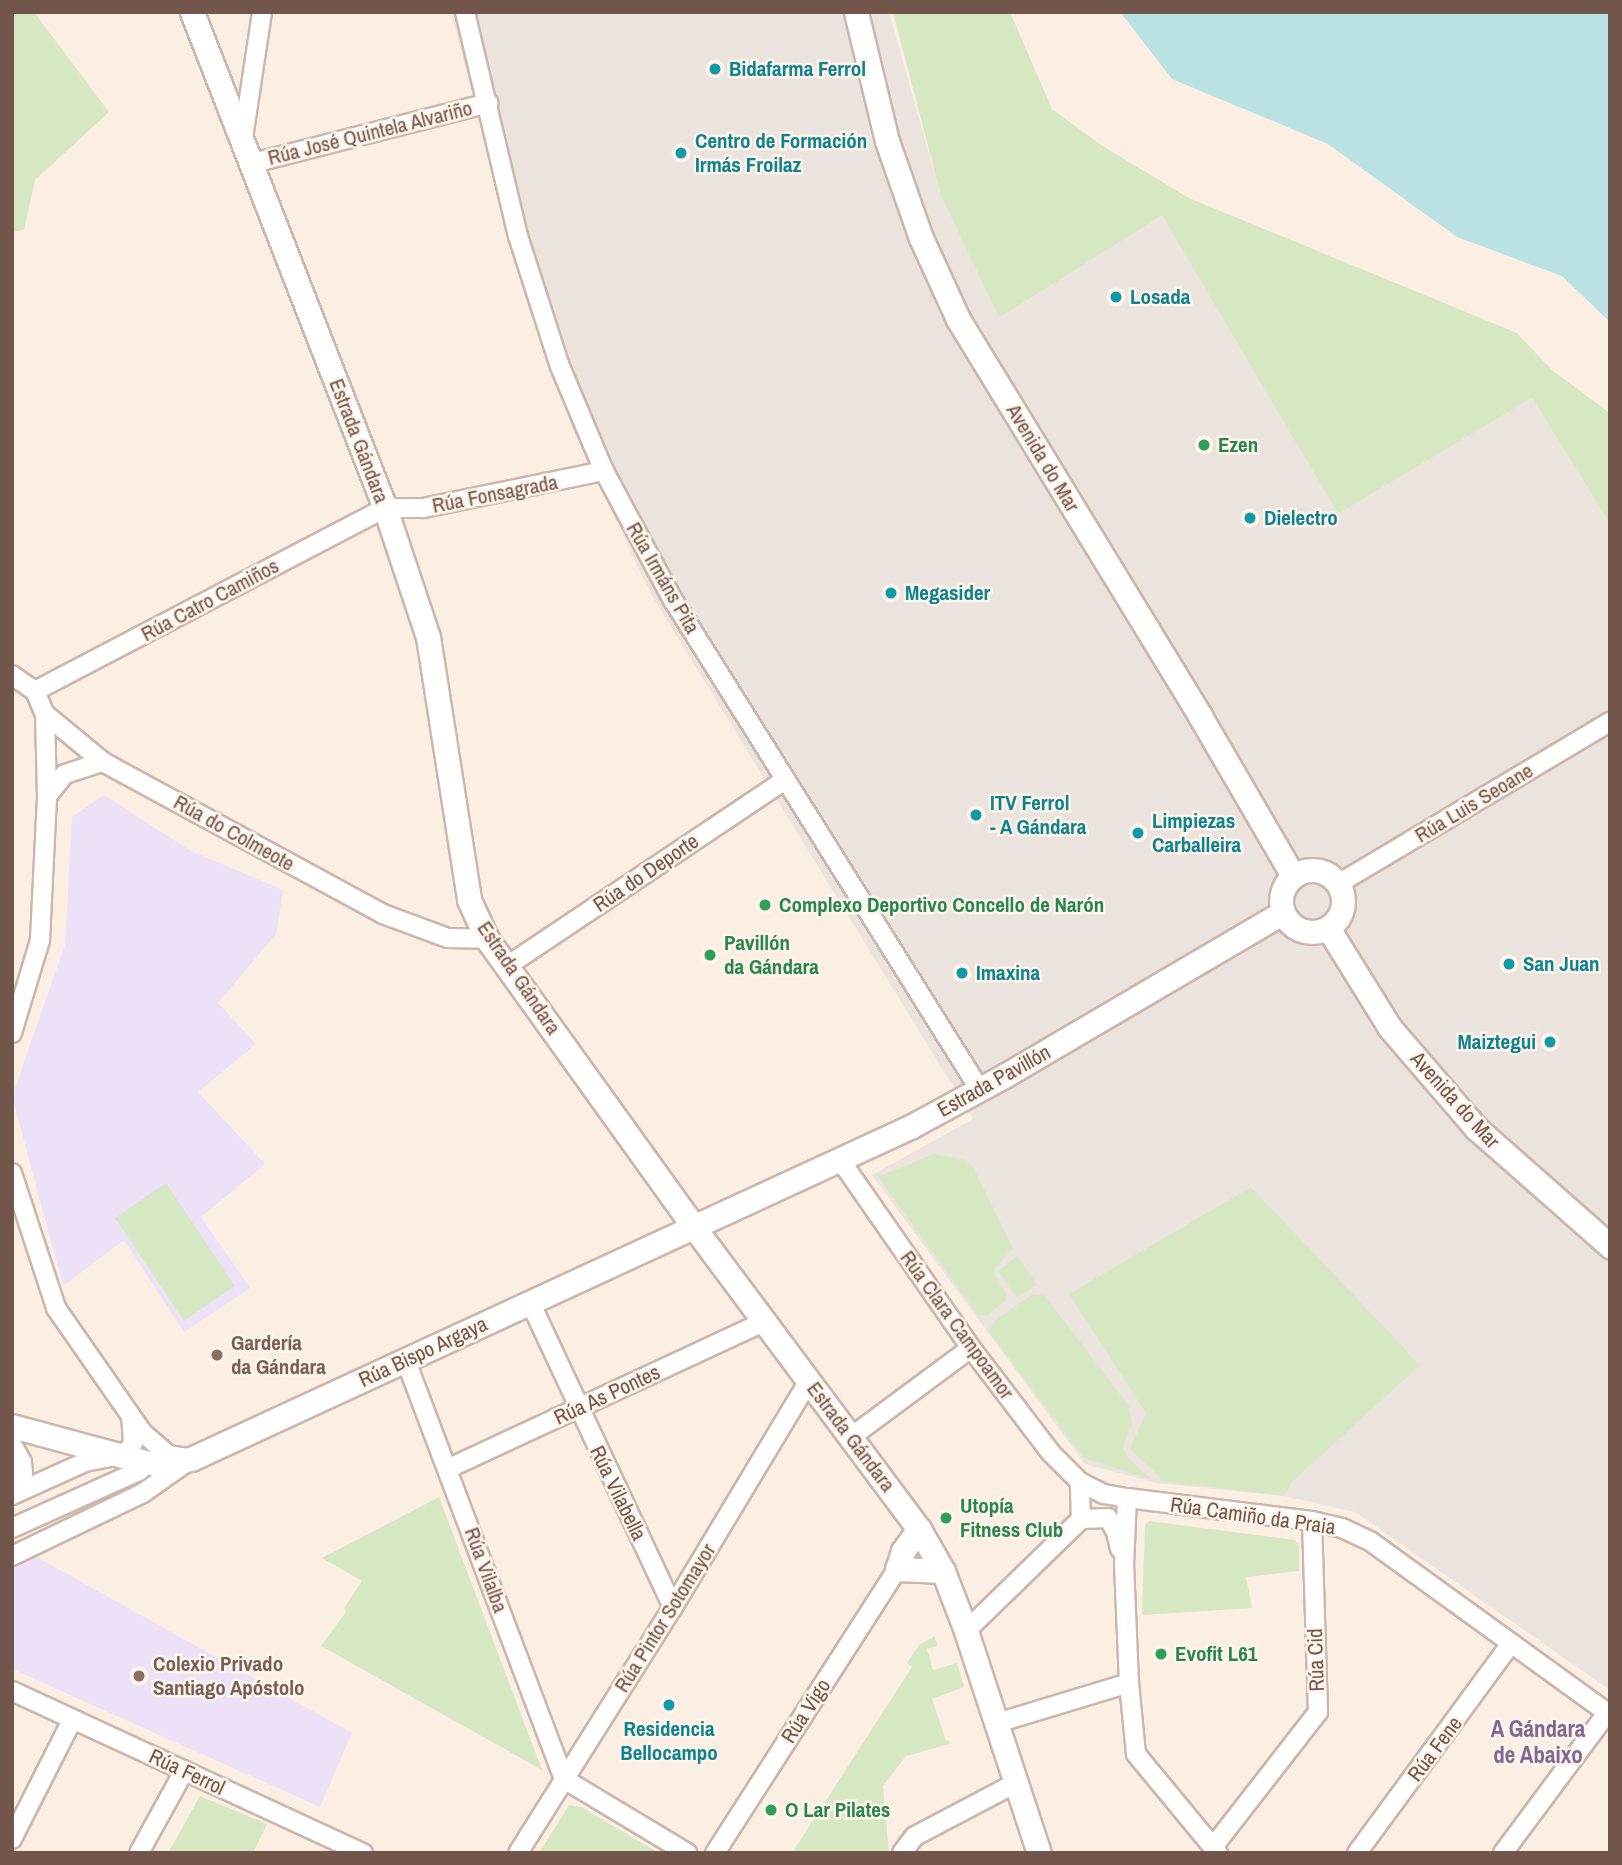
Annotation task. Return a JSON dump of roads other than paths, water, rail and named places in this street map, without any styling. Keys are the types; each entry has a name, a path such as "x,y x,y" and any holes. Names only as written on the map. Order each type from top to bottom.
{"street":[{"name":"Estrada Gándara","path":"192,12 385,508 428,637 469,900 487,939 693,1226 919,1529 943,1571 966,1631 1016,1783 1034,1850"},
{"path":"243,138 262,12"},
{"name":"Rúa Irmáns Pita","path":"465,12 518,236 559,364 604,471 673,600 980,1090"},
{"name":"Avenida do Mar","path":"856,12 887,141 920,238 958,319 1200,716 1293,876"},
{"name":"Rúa José Quintela Alvariño","path":"253,163 488,103"},
{"name":"Rúa Fonsagrada","path":"385,508 423,508 604,471"},
{"name":"Rúa Catro Camiños","path":"35,691 385,508"},
{"path":"12,675 35,691"},
{"name":"Rúa do Colmeote","path":"35,691 45,714 103,762 383,914 448,938 487,939"},
{"path":"12,1033 40,940 47,796 45,714"},
{"name":"Rúa Luis Seoane","path":"1338,884 1610,722"},
{"path":"47,796 65,774 103,762"},
{"name":"Rúa do Deporte","path":"507,966 785,780"},
{"path":"1319,870 1338,884 1343,897 1342,910 1328,929 1318,932 1298,929 1282,913 1282,894 1293,876 1319,870"},
{"name":"Estrada Pavillón","path":"693,1226 841,1161 980,1090 1282,913"},
{"name":"Avenida do Mar","path":"1328,929 1390,1028 1476,1128 1610,1246"},
{"name":"Rúa Clara Campoamor","path":"841,1161 971,1348 1051,1453 1080,1482"},
{"path":"12,1173 56,1308 131,1417 163,1452 191,1459"},
{"name":"Rúa Bispo Argaya","path":"12,1426 148,1463 167,1464 191,1459 693,1226"},
{"name":"Rúa Vilabella","path":"530,1302 673,1608"},
{"name":"Rúa As Pontes","path":"449,1468 765,1321"},
{"path":"851,1437 971,1348"},
{"name":"Rúa Vilalba","path":"406,1361 449,1468 564,1779"},
{"name":"Rúa Pintor Sotomayor","path":"518,1853 673,1608 809,1381"},
{"path":"12,1495 85,1462 121,1456 132,1448 131,1417"},
{"path":"12,1444 22,1462 23,1473 12,1495"},
{"path":"12,1556 143,1493 191,1459"},
{"path":"12,1528 139,1471 148,1463"},
{"path":"1080,1482 1081,1519"},
{"name":"Rúa Camiño da Praia","path":"1080,1482 1104,1494 1312,1521 1342,1528 1370,1541 1609,1714"},
{"path":"1127,1498 1124,1566 1129,1683 1136,1755 1216,1850"},
{"path":"966,1631 1081,1519 1108,1518 1116,1532 1124,1566"},
{"name":"Rúa Cid","path":"1216,1850 1318,1712 1312,1521"},
{"path":"919,1529 903,1551 897,1569 943,1571"},
{"name":"Rúa Vigo","path":"715,1853 897,1569"},
{"name":"Rúa Fene","path":"1357,1853 1511,1643"},
{"path":"997,1723 1129,1683"},
{"name":"Rúa Ferrol","path":"12,1691 184,1771 336,1847 363,1853"},
{"path":"1503,1853 1609,1714"},
{"path":"12,1839 69,1726 76,1721"},
{"path":"139,1853 184,1771"},
{"path":"564,1779 687,1853"},
{"path":"902,1853 915,1836 1016,1783"}],"water":[{"path":"1120,12 1610,12 1610,322 1562,276 1457,237 1328,144 1172,79"}],"place":[{"name":"Bidafarma Ferrol","path":"715,69"},
{"name":"Centro de Formación Irmás Froilaz","path":"681,153"},
{"name":"Losada","path":"1116,297"},
{"name":"Ezen","path":"1204,445"},
{"name":"Dielectro","path":"1250,518"},
{"name":"Megasider","path":"891,593"},
{"name":"ITV Ferrol - A Gándara","path":"976,815"},
{"name":"Limpiezas Carballeira","path":"1138,833"},
{"name":"Complexo Deportivo Concello de Narón","path":"765,905"},
{"name":"Pavillón da Gándara","path":"710,955"},
{"name":"San Juan","path":"1509,964"},
{"name":"Imaxina","path":"962,973"},
{"name":"Maiztegui","path":"1550,1042"},
{"name":"Gardería da Gándara","path":"217,1355"},
{"name":"Utopía Fitness Club","path":"946,1518"},
{"name":"Evofit L61","path":"1161,1654"},
{"name":"Colexio Privado Santiago Apóstolo","path":"139,1676"},
{"name":"Residencia Bellocampo","path":"669,1705"},
{"name":"O Lar Pilates","path":"771,1810"}],"district":[{"name":"A Gándara de Abaixo","path":"1538,1742"}]}
